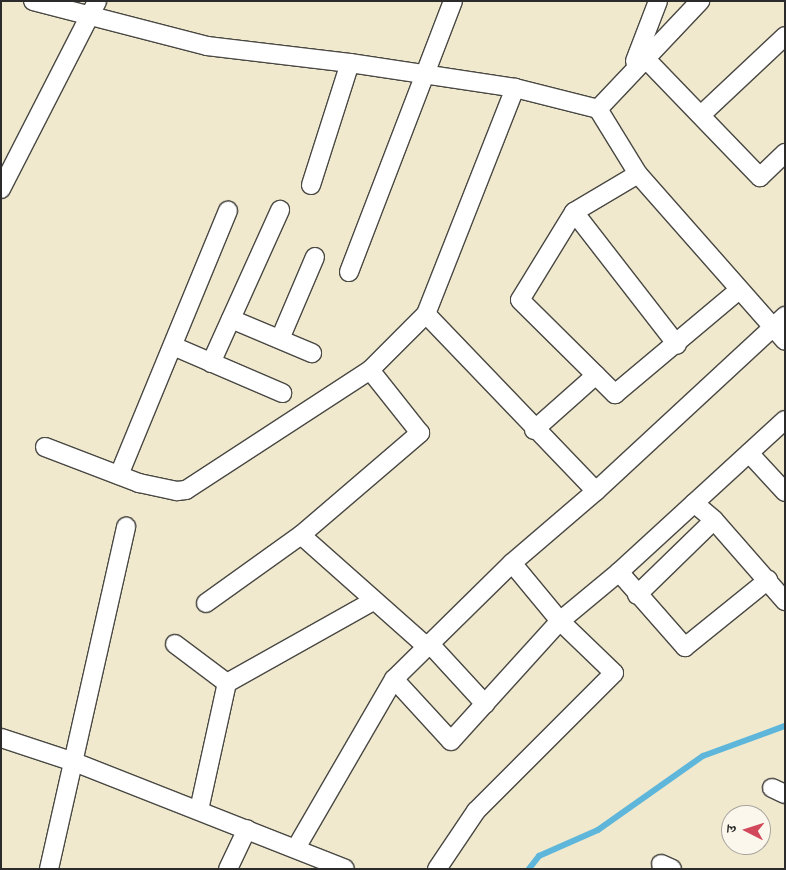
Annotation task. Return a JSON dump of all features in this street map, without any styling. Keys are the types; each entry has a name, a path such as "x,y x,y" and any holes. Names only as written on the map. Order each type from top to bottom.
{"street":[{"path":"32,1 95,8 207,46 350,63 515,88 598,109 638,174 739,290 778,321 785,340"},
{"path":"349,272 453,1"},
{"path":"631,71 658,1"},
{"path":"598,109 644,57 700,1"},
{"path":"1,189 95,8"},
{"path":"701,115 785,36"},
{"path":"644,57 760,178 785,153"},
{"path":"311,185 350,63"},
{"path":"45,447 119,475 158,487 186,490 370,370 426,314 515,88"},
{"path":"638,174 574,212 520,300 615,394 677,344 739,290"},
{"path":"211,363 280,210"},
{"path":"119,475 228,211"},
{"path":"574,212 677,344"},
{"path":"280,339 315,257"},
{"path":"426,314 534,430 596,491"},
{"path":"231,319 312,353"},
{"path":"296,848 394,679 512,563 596,491 778,321"},
{"path":"172,346 282,393"},
{"path":"206,602 301,535 420,433 370,370"},
{"path":"534,430 596,375"},
{"path":"394,679 451,741 560,621 619,572 785,420"},
{"path":"749,454 785,492"},
{"path":"694,503 714,520 785,601"},
{"path":"637,595 714,520"},
{"path":"49,869 126,526"},
{"path":"301,535 373,601 428,644 485,704"},
{"path":"437,869 476,811 614,673 560,621 512,563"},
{"path":"619,572 637,595 685,647 768,580"},
{"path":"199,810 228,683 373,601"},
{"path":"175,644 228,683"},
{"path":"1,738 74,762 296,848 345,869"},
{"path":"228,869 247,829"}],"waterway":[{"path":"529,869 539,856 598,830 703,756 785,726"}]}
